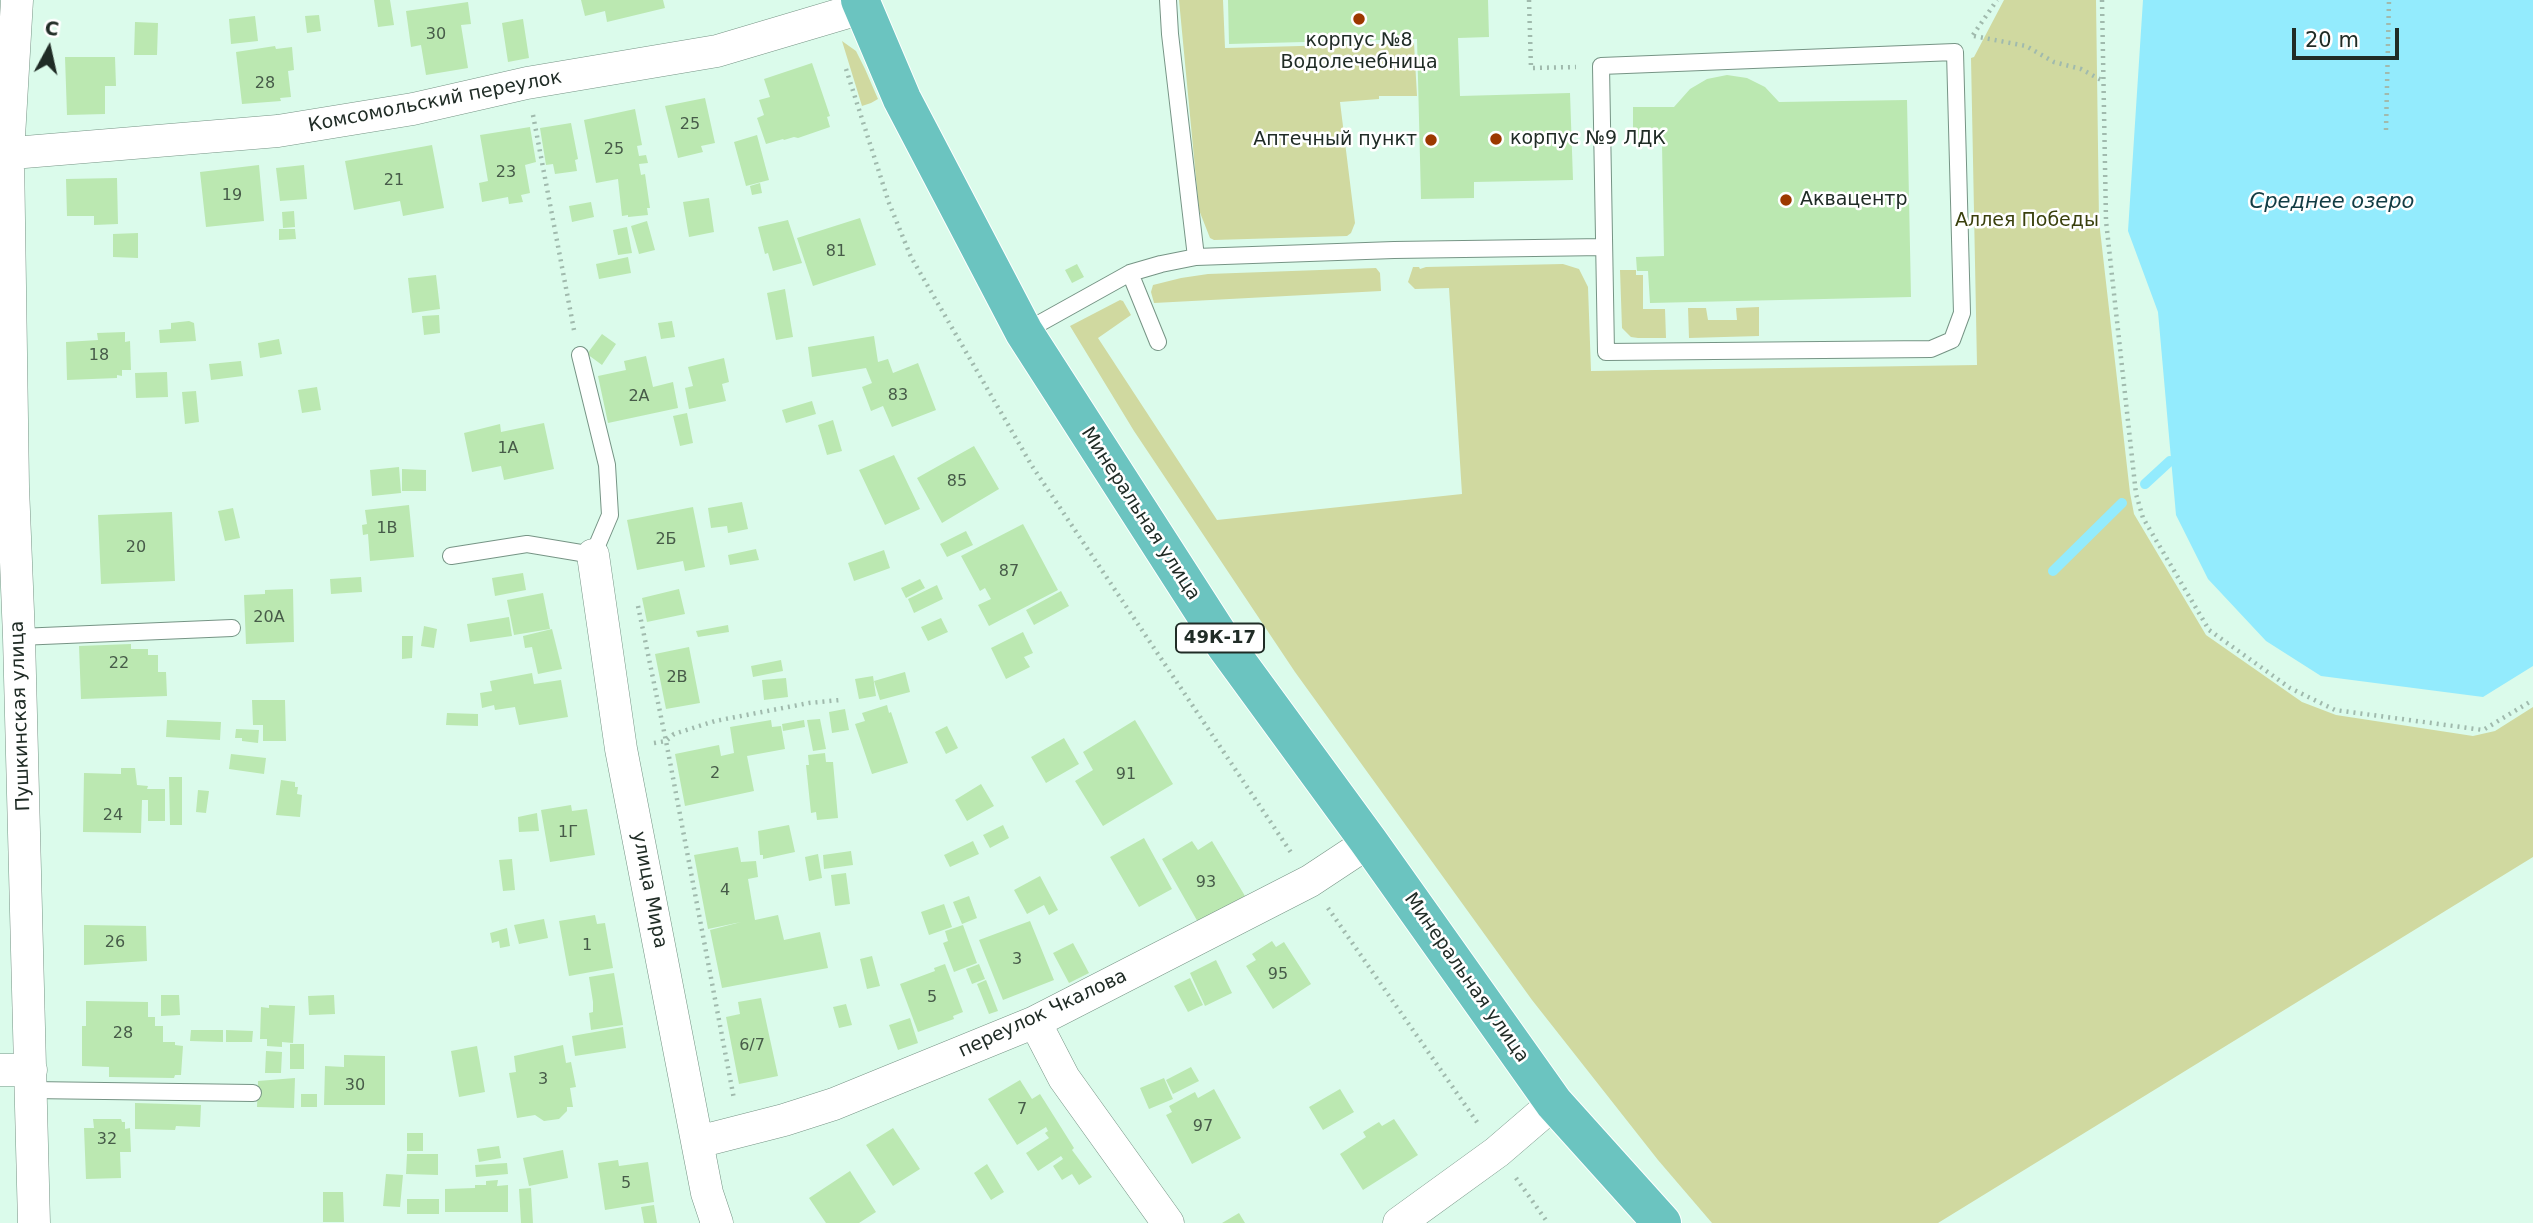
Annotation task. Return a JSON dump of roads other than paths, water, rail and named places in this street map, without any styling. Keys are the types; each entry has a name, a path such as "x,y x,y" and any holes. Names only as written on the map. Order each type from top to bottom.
{"main road":[{"name":"Минеральная улица","path":"851,8 902,99 1024,332 1225,645 1554,1102 1662,1223"}],"street":[{"name":"Пушкинская улица","path":"17,0 4,154 19,637 21,1077 34,1223"},
{"name":"Комсомольский переулок","path":"4,154 278,131 413,109 527,83 717,51 851,8"},
{"name":"улица Мира","path":"593,555 621,749 707,1193 717,1223"},
{"name":"переулок Чкалова","path":"698,1142 834,1104 1035,1022 1310,881 1369,842"},
{"path":"1035,1022 1064,1078 1168,1223"},
{"path":"1399,1223 1497,1152 1554,1102"}],"lane":[{"path":"1168,0 1196,257"},
{"path":"1955,52 1962,313 1952,340 1931,349 1606,352 1604,247 1601,66 1955,52"},
{"path":"1024,332 1130,274 1196,257 1394,250 1604,247"},
{"path":"1130,274 1158,342"},
{"path":"451,556 527,544 593,555 610,515 608,477 580,355"},
{"path":"19,637 232,628"},
{"path":"21,1077 253,1093"}],"water":[{"name":"Среднее озеро","path":"2143,0 2533,0 2533,666 2483,697 2321,676 2266,641 2208,579 2176,515 2158,312 2128,231"}],"waterway":[{"path":"2145,484 2170,461"},
{"path":"2053,571 2122,503"}],"place":[{"name":"корпус №8 Водолечебница","path":"1359,19"},
{"name":"корпус №9 ЛДК","path":"1496,139"},
{"name":"Аптечный пункт","path":"1431,140"},
{"name":"Аквацентр","path":"1786,200"}],"park label":[{"name":"Аллея Победы","path":"2027,221"}]}
